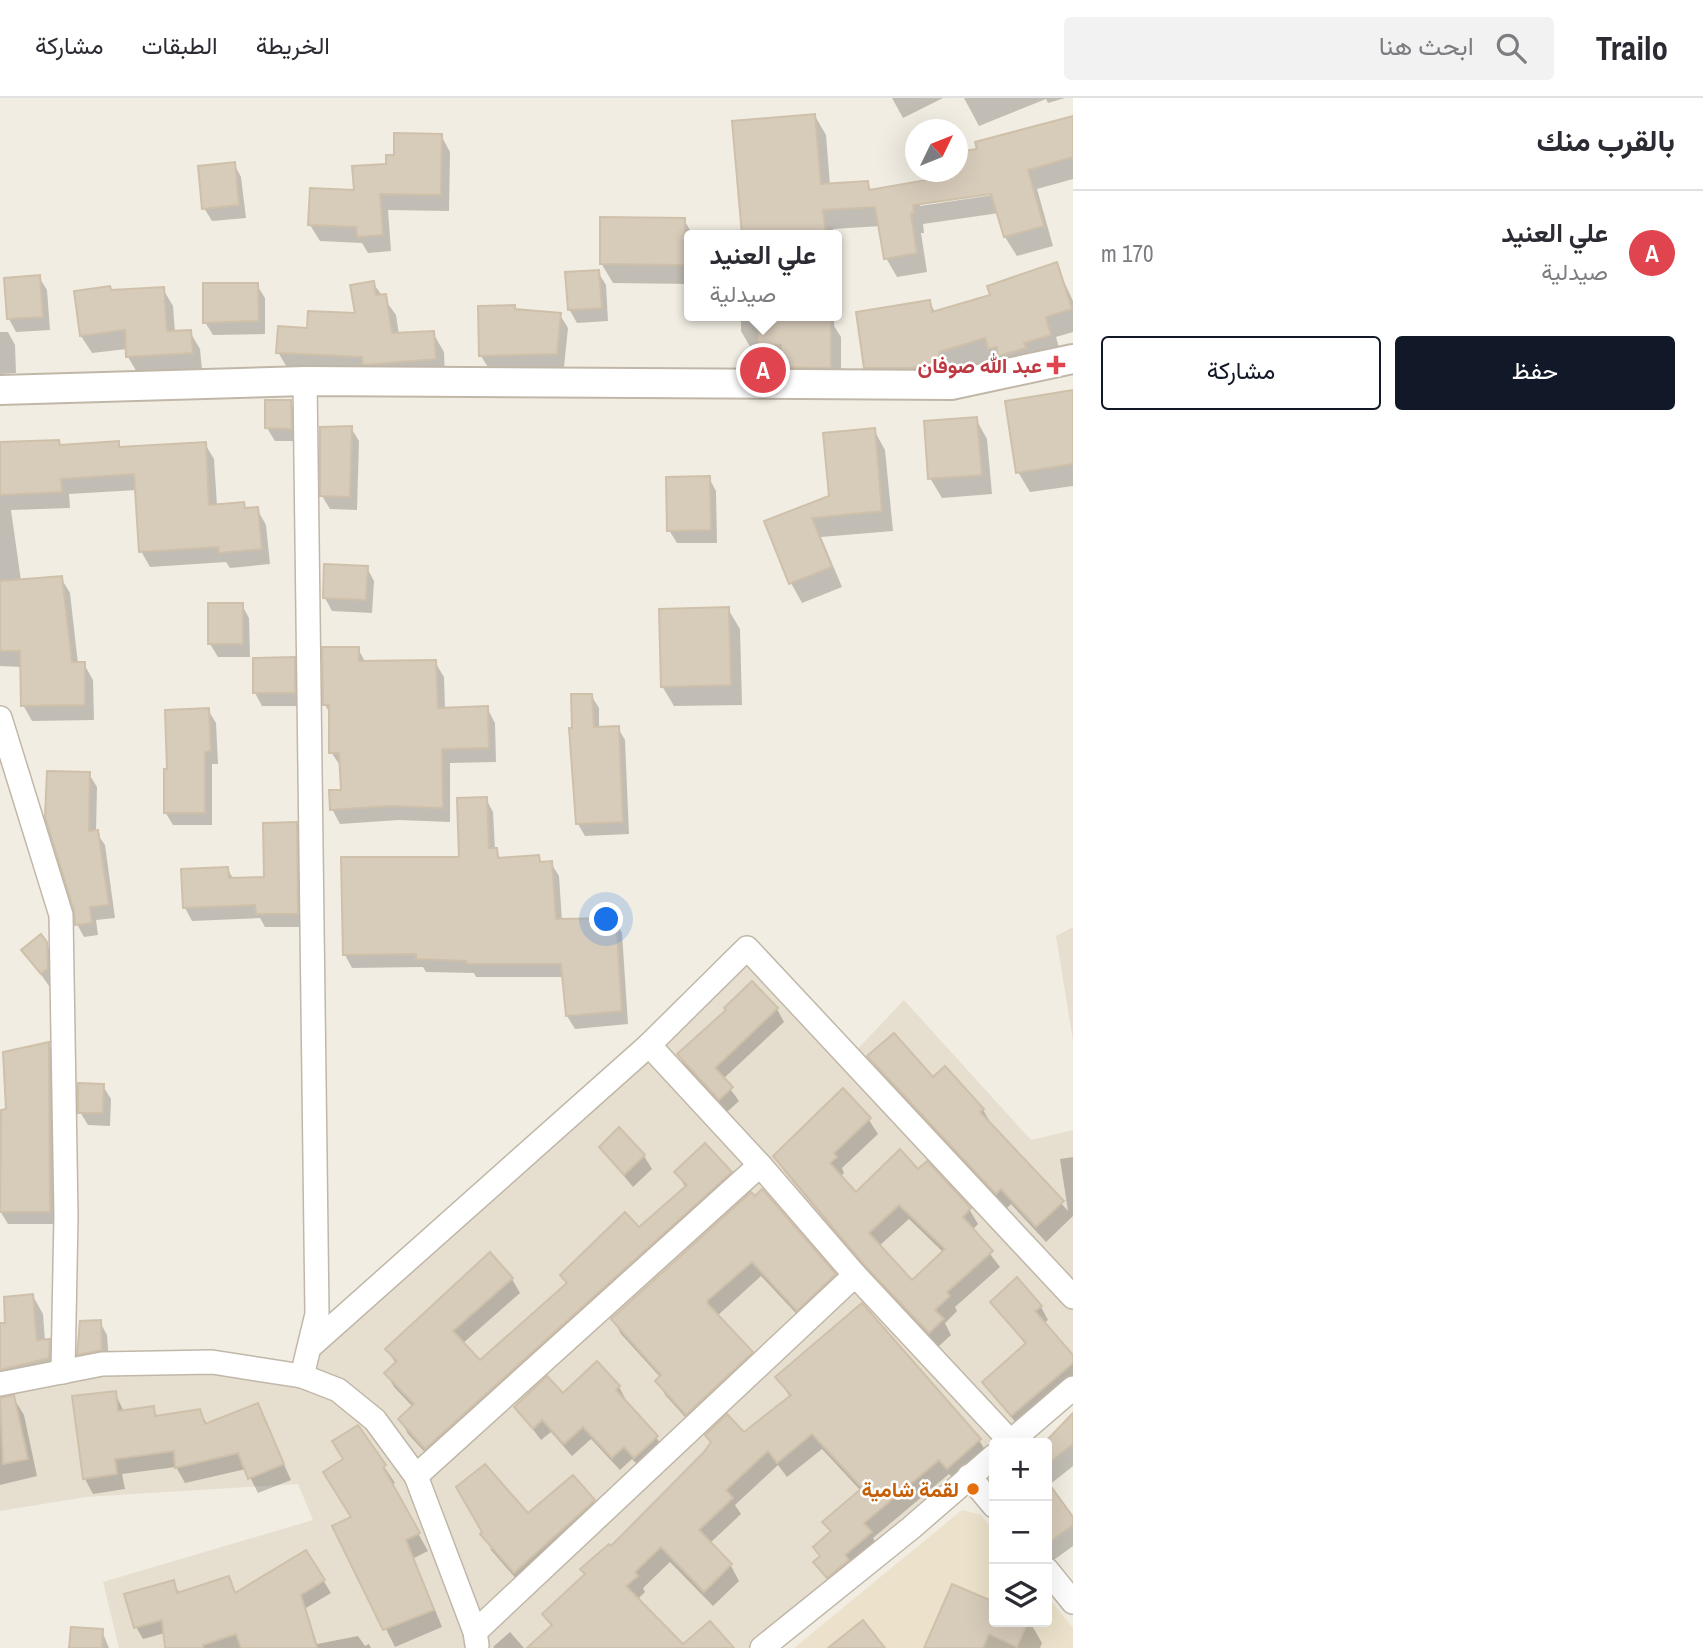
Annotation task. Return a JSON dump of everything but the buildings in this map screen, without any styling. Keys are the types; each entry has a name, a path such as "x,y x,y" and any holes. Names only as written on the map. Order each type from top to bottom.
{"street":[{"path":"0,390 305,381 951,385 1073,359"},
{"path":"302,1376 312,1345 317,1314 305,381"},
{"path":"0,718 61,915 66,1216 63,1372"},
{"path":"312,1345 649,1045 747,948 1073,1297"},
{"path":"649,1045 760,1165 997,1438"},
{"path":"416,1476 760,1165"},
{"path":"0,1384 102,1364 212,1363 302,1376 338,1390 375,1420 416,1476 476,1640 855,1275"},
{"path":"1015,1438 1073,1388"},
{"path":"762,1648 911,1528 989,1460"},
{"path":"969,1476 990,1501"},
{"path":"1052,1576 1073,1602"}],"shaded area":[{"path":"1073,927 1073,1041 1056,936"},
{"path":"747,948 851,1056 904,1000 1031,1140 1073,1130 1073,1388 1015,1438 989,1438 989,1460 762,1648 119,1648 103,1582 313,1520 298,1484 86,1497 0,1511 0,1384 102,1364 302,1376 312,1345"},
{"path":"962,1510 981,1515 989,1525 989,1627 1052,1627 1052,1602 1073,1628 1073,1648 794,1648"}],"place":[{"name":"عبد الله صوفان","path":"1056,365"},
{"name":"علي العنيد","path":"763,370"},
{"name":"لقمة شامية","path":"973,1489"}]}
